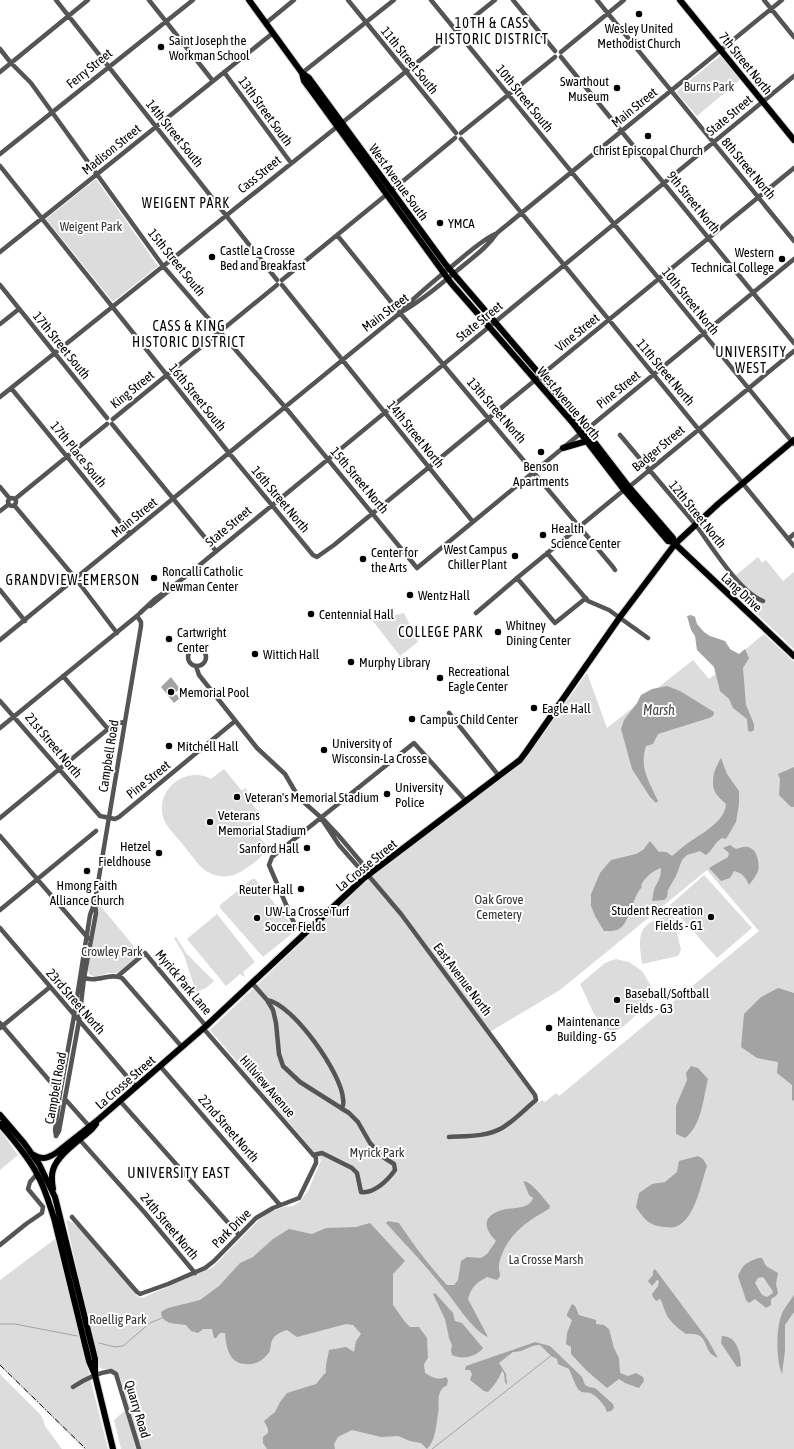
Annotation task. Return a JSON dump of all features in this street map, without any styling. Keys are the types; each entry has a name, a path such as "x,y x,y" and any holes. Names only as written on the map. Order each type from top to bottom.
{"main road":[{"name":"7th Street North","path":"680,0 794,140"},
{"name":"West Avenue South","path":"250,1 302,73 309,78 389,193 448,273"},
{"name":"West Avenue North","path":"448,273 583,431 668,541 674,543"},
{"name":"West Avenue North","path":"583,431 587,441 627,488"},
{"path":"563,448 587,441"},
{"path":"742,483 793,442"},
{"name":"La Crosse Street","path":"57,1157 67,1144 99,1119 205,1027 368,875 520,760 620,617 674,543 742,483"},
{"name":"Lang Drive","path":"674,543 794,656"},
{"path":"0,1115 32,1154 55,1197"},
{"path":"41,1171 80,1140 92,1129 99,1119"},
{"path":"0,1124 41,1171 89,1362 95,1375 113,1449"},
{"path":"32,1154 42,1159 57,1157"},
{"path":"57,1157 52,1171 55,1197 95,1359 95,1375"}],"street":[{"name":"14th Street South","path":"56,0 342,360"},
{"path":"0,72 88,0"},
{"path":"149,0 213,81"},
{"name":"Ferry Street","path":"0,154 193,0"},
{"path":"266,23 294,0"},
{"name":"11th Street South","path":"348,0 521,213"},
{"path":"302,73 394,0"},
{"name":"10th Street South","path":"431,0 571,172"},
{"name":"Cass Street","path":"0,397 495,0"},
{"name":"9th Street North","path":"513,0 794,343"},
{"name":"8th Street North","path":"597,0 794,241"},
{"name":"King Street","path":"110,418 167,375 624,0"},
{"path":"764,0 794,37"},
{"name":"Main Street","path":"0,640 400,313 410,302 448,273 484,241 521,213 782,0"},
{"name":"Madison Street","path":"0,252 273,33"},
{"name":"15th Street South","path":"0,49 11,63 31,83 163,266 285,407"},
{"name":"13th Street South","path":"224,72 291,163"},
{"name":"State Street","path":"0,728 117,633 155,599 216,551 794,76"},
{"name":"16th Street South","path":"0,166 229,453"},
{"name":"Vine Street","path":"316,557 320,556 794,168"},
{"name":"10th Street North","path":"571,172 793,442"},
{"name":"11th Street North","path":"521,213 794,546"},
{"path":"337,235 400,313"},
{"name":"Pine Street","path":"417,568 794,259"},
{"name":"17th Street South","path":"0,285 110,418"},
{"path":"0,324 19,309"},
{"name":"13th Street North","path":"400,313 615,570"},
{"name":"Badger Street","path":"476,613 547,553 578,524 627,488 794,351"},
{"name":"14th Street North","path":"342,360 473,522"},
{"name":"17th Place South","path":"11,388 130,534"},
{"name":"15th Street North","path":"285,407 417,568"},
{"path":"110,418 114,422 110,424 216,551"},
{"name":"King Street","path":"0,511 67,456 110,424"},
{"name":"12th Street North","path":"620,435 694,524 736,578 755,597 763,601"},
{"name":"16th Street North","path":"229,453 316,557"},
{"path":"0,487 76,579 117,633"},
{"path":"788,539 794,534"},
{"path":"547,553 586,598 592,603 606,608 620,617 648,638"},
{"path":"517,578 555,623 586,598"},
{"path":"0,590 25,621"},
{"name":"Campbell Road","path":"95,901 91,908 86,937 82,976 79,1021 59,1131 56,1136 55,1130 60,1093 82,976 91,942 96,913 95,901 141,626 138,615"},
{"name":"East Avenue North","path":"196,666 199,675 257,748 285,774 299,798 321,818 361,862 368,875 401,914 536,1095 536,1100 508,1124 497,1130 477,1135 449,1137"},
{"path":"63,676 108,729"},
{"name":"21st Street North","path":"0,700 100,816 109,818"},
{"path":"449,713 499,776"},
{"name":"Pine Street","path":"109,818 114,819 119,817 235,721"},
{"path":"0,818 108,729 118,723 125,722"},
{"path":"304,934 294,923 269,865 272,857 414,742 466,801"},
{"path":"0,910 96,831"},
{"path":"0,836 91,942"},
{"name":"23rd Street North","path":"0,928 136,1087"},
{"name":"Myrick Park Lane","path":"118,976 145,953 205,1027"},
{"path":"82,976 92,980 110,976 118,976 126,982 182,1047"},
{"path":"252,983 267,1000 275,1017 279,1054 283,1066 300,1082 342,1108 355,1118 370,1143 383,1157 394,1164 395,1170 375,1190 361,1192 356,1173 352,1168 322,1153 315,1156"},
{"path":"50,987 1,1025 89,1126"},
{"path":"267,1000 276,1002 285,1009 298,1021 315,1042 334,1073 341,1089 344,1099 342,1108"},
{"name":"Hillview Avenue","path":"205,1027 315,1156"},
{"name":"22nd Street North","path":"160,1066 280,1205"},
{"path":"120,1101 239,1235"},
{"name":"24th Street North","path":"80,1140 145,1213 194,1273"},
{"name":"Park Drive","path":"72,1217 140,1294 194,1273 210,1265 256,1218 280,1205 299,1198 316,1163 315,1156"},
{"path":"0,1245 42,1213 43,1207 28,1188 30,1182 41,1171"},
{"name":"Quarry Road","path":"73,1387 95,1375 111,1371 116,1374 139,1449"}],"green space":[{"name":"Burns Park","path":"721,55 741,79 697,116 676,92"},
{"name":"Weigent Park","path":"96,179 158,266 113,302 46,219"},
{"path":"758,557 762,563 766,560 783,581 794,572 794,649 725,584"},
{"path":"404,613 418,642 400,656 372,620"},
{"path":"764,634 794,662 794,1449 121,1449 114,1420 128,1408 125,1393 116,1372 111,1369 100,1368 93,1343 66,1220 81,1230 137,1296 142,1298 213,1267 260,1219 270,1212 284,1207 293,1206 299,1202 308,1191 321,1160 210,1030 368,878 525,759 587,673 607,728 693,660 709,679","holes":["707,870 759,931 559,1096 556,1093 545,1102 542,1100 538,1103 488,1033 560,990"]},
{"name":"Veterans Memorial Stadium","path":"224,769 242,791 245,788 252,797 249,800 262,816 250,825 267,846 261,857 253,864 234,875 229,876 212,874 199,865 166,824 162,811 164,797 176,781 193,775 200,775 211,779"},
{"name":"Student Recreation Fields - G1","path":"704,875 752,928 717,958 670,905"},
{"name":"UW-La Crosse Turf Soccer Fields","path":"252,879 255,879 295,929 294,932 263,957 220,908 220,905"},
{"name":"Crowley Park","path":"99,904 141,955 118,973 108,973 95,977 89,974 88,970"},
{"path":"217,914 255,962 243,972 245,977 240,974 226,986 187,939"},
{"name":"Baseball/Softball Fields - G3","path":"673,915 681,950 678,956 642,964 640,944 643,930 653,921"},
{"path":"176,937 186,953 214,981 206,988 196,992 184,955 174,938"},
{"name":"Baseball/Softball Fields - G3","path":"616,959 629,962 642,971 654,991 640,1010 628,1022 615,1031 609,1032 594,1014 580,984 605,963"},
{"path":"0,1130 18,1155 0,1170"},
{"path":"55,1239 108,1449 84,1449 0,1366 0,1280"},
{"path":"0,1374 40,1414 45,1426 62,1449 0,1449"}],"water":[{"path":"691,615 695,617 697,624 704,632 710,636 725,641 730,649 739,654 745,649 749,658 743,668 746,705 754,724 754,730 751,732 748,731 747,719 733,708 729,699 720,691 714,667 697,650 695,636 691,630 687,616"},
{"name":"Memorial Pool","path":"171,677 180,689 172,695 173,697 176,694 180,698 174,703 161,687"},
{"name":"Marsh","path":"667,686 680,691 714,712 713,716 709,718 658,734 653,744 646,746 644,754 644,768 648,781 658,801 656,803 650,797 632,769 621,729 624,720 641,695 652,689"},
{"path":"721,758 727,774 739,791 739,804 736,822 726,839 722,838 706,855 700,851 687,855 682,860 676,876 668,890 667,897 664,900 652,901 654,889 659,880 661,868 653,872 641,885 642,887 635,898 628,917 622,927 617,930 604,931 591,906 591,894 600,873 611,860 636,854 643,850 650,841 659,852 666,852 672,856 716,823 721,817 726,804 716,794 713,783 715,770"},
{"path":"794,767 794,807 791,807 779,795 780,779 778,774"},
{"path":"730,845 736,849 748,847 756,853 759,864 758,871 749,885 744,876 740,873 734,871 730,878 721,881 709,868 728,857 729,853 723,848"},
{"path":"778,988 794,993 794,1100 792,1101 792,1085 777,1073 778,1062 757,1058 741,1047 744,1014 761,997"},
{"path":"691,1066 698,1068 708,1079 698,1119 691,1133 685,1138 676,1134 676,1106 687,1080 686,1073"},
{"path":"698,1156 703,1159 707,1166 700,1191 688,1217 675,1227 659,1226 648,1221 636,1207 639,1193 652,1184 665,1182 677,1172 679,1161"},
{"path":"524,1181 535,1188 550,1206 549,1209 520,1228 509,1241 500,1260 499,1278 497,1280 487,1277 477,1283 471,1291 468,1299 488,1337 476,1329 431,1273 386,1223 388,1221 399,1223 440,1278 447,1285 454,1285 458,1280 461,1261 467,1257 481,1258 487,1254 496,1241 487,1227 488,1219 495,1213 502,1210 528,1205 531,1202 533,1198 529,1195"},
{"path":"370,1223 405,1261 393,1274 393,1305 410,1327 419,1327 427,1338 428,1358 424,1364 425,1373 438,1379 446,1377 448,1380 447,1385 442,1388 439,1395 435,1432 432,1441 427,1449 421,1443 410,1441 398,1436 381,1437 352,1430 338,1437 334,1444 335,1449 267,1449 263,1443 263,1437 268,1433 268,1429 264,1421 275,1412 287,1393 316,1384 326,1372 329,1350 346,1347 354,1352 356,1341 361,1334 353,1325 346,1324 297,1337 287,1330 279,1333 275,1337 272,1341 269,1352 262,1360 245,1364 235,1361 229,1353 225,1333 220,1333 216,1338 214,1338 212,1329 203,1329 198,1333 191,1331 186,1325 166,1321 161,1312 168,1308 200,1300 219,1286 240,1263 253,1257 273,1239 289,1229 312,1234 326,1228 356,1227"},
{"path":"758,1258 762,1258 766,1266 778,1273 776,1284 778,1293 771,1299 771,1305 766,1308 755,1299 749,1303 746,1300 738,1276 743,1266","holes":["763,1277 773,1293 767,1297 762,1295 755,1283 758,1278"]},
{"path":"655,1269 708,1340 718,1358 712,1355 700,1336 686,1334 674,1324 667,1315 660,1299 656,1301 653,1297 652,1294 658,1286 659,1281 657,1280 652,1286 648,1281 653,1275 653,1271"},
{"path":"435,1293 453,1313 455,1321 462,1323 483,1348 477,1354 469,1357 456,1357 452,1355 452,1345 445,1319 433,1294"},
{"path":"794,1295 794,1312 785,1325 785,1351 782,1374 777,1345 779,1322 785,1307"},
{"path":"572,1304 575,1306 579,1315 596,1320 596,1324 604,1325 609,1329 614,1348 619,1358 620,1373 628,1376 636,1373 643,1377 644,1381 639,1388 619,1379 607,1388 587,1371 571,1354 571,1347 566,1344 567,1333 572,1320 567,1316 567,1314"},
{"path":"722,1336 735,1342 739,1351 741,1366 737,1367 721,1343"},
{"path":"535,1342 550,1346 582,1377 585,1385 595,1388 613,1404 614,1408 607,1412 598,1398 590,1393 579,1391 569,1369 558,1364 557,1359 551,1356 540,1345 513,1352 499,1363 506,1374 507,1385 505,1382 504,1373 502,1371 488,1392 484,1391 470,1380 472,1374 470,1370 465,1370 466,1366"}],"waterway":[{"path":"99,1343 115,1347 123,1346 150,1323 162,1318"},
{"path":"0,1324 15,1324 77,1336"},
{"path":"432,1449 552,1355"}],"railway":[{"path":"0,1365 86,1449"}],"place":[{"name":"Wesley United Methodist Church","path":"639,14"},
{"name":"Saint Joseph the Workman School","path":"161,47"},
{"name":"Swarthout Museum","path":"617,88"},
{"name":"Christ Episcopal Church","path":"648,136"},
{"name":"YMCA","path":"440,223"},
{"name":"Castle La Crosse Bed and Breakfast","path":"212,257"},
{"name":"Western Technical College","path":"782,259"},
{"name":"Benson Apartments","path":"541,452"},
{"name":"Health Science Center","path":"543,535"},
{"name":"West Campus Chiller Plant","path":"515,556"},
{"name":"Center for the Arts","path":"363,559"},
{"name":"Roncalli Catholic Newman Center","path":"154,578"},
{"name":"Wentz Hall","path":"410,595"},
{"name":"Centennial Hall","path":"311,614"},
{"name":"Whitney Dining Center","path":"498,632"},
{"name":"Cartwright Center","path":"169,639"},
{"name":"Wittich Hall","path":"255,654"},
{"name":"Murphy Library","path":"351,662"},
{"name":"Recreational Eagle Center","path":"440,678"},
{"name":"Memorial Pool","path":"171,692"},
{"name":"Eagle Hall","path":"534,708"},
{"name":"Campus Child Center","path":"412,719"},
{"name":"Mitchell Hall","path":"169,746"},
{"name":"University of Wisconsin-La Crosse","path":"324,750"},
{"name":"University Police","path":"387,794"},
{"name":"Veteran's Memorial Stadium","path":"237,797"},
{"name":"Veterans Memorial Stadium","path":"210,822"},
{"name":"Sanford Hall","path":"307,848"},
{"name":"Hetzel Fieldhouse","path":"159,853"},
{"name":"Hmong Faith Alliance Church","path":"87,871"},
{"name":"Reuter Hall","path":"301,889"},
{"name":"Student Recreation Fields - G1","path":"711,917"},
{"name":"UW-La Crosse Turf Soccer Fields","path":"257,918"},
{"name":"Baseball/Softball Fields - G3","path":"617,1000"},
{"name":"Maintenance Building - G5","path":"549,1028"}],"district":[{"name":"10TH & CASS HISTORIC DISTRICT","path":"492,32"},
{"name":"WEIGENT PARK","path":"186,203"},
{"name":"CASS & KING HISTORIC DISTRICT","path":"189,334"},
{"name":"UNIVERSITY WEST","path":"751,360"},
{"name":"GRANDVIEW-EMERSON","path":"73,580"},
{"name":"COLLEGE PARK","path":"441,632"},
{"name":"UNIVERSITY EAST","path":"179,1173"}],"park label":[{"name":"Oak Grove Cemetery","path":"499,906"},
{"name":"Myrick Park","path":"377,1152"},
{"name":"La Crosse Marsh","path":"546,1259"},
{"name":"Roellig Park","path":"118,1319"}]}
